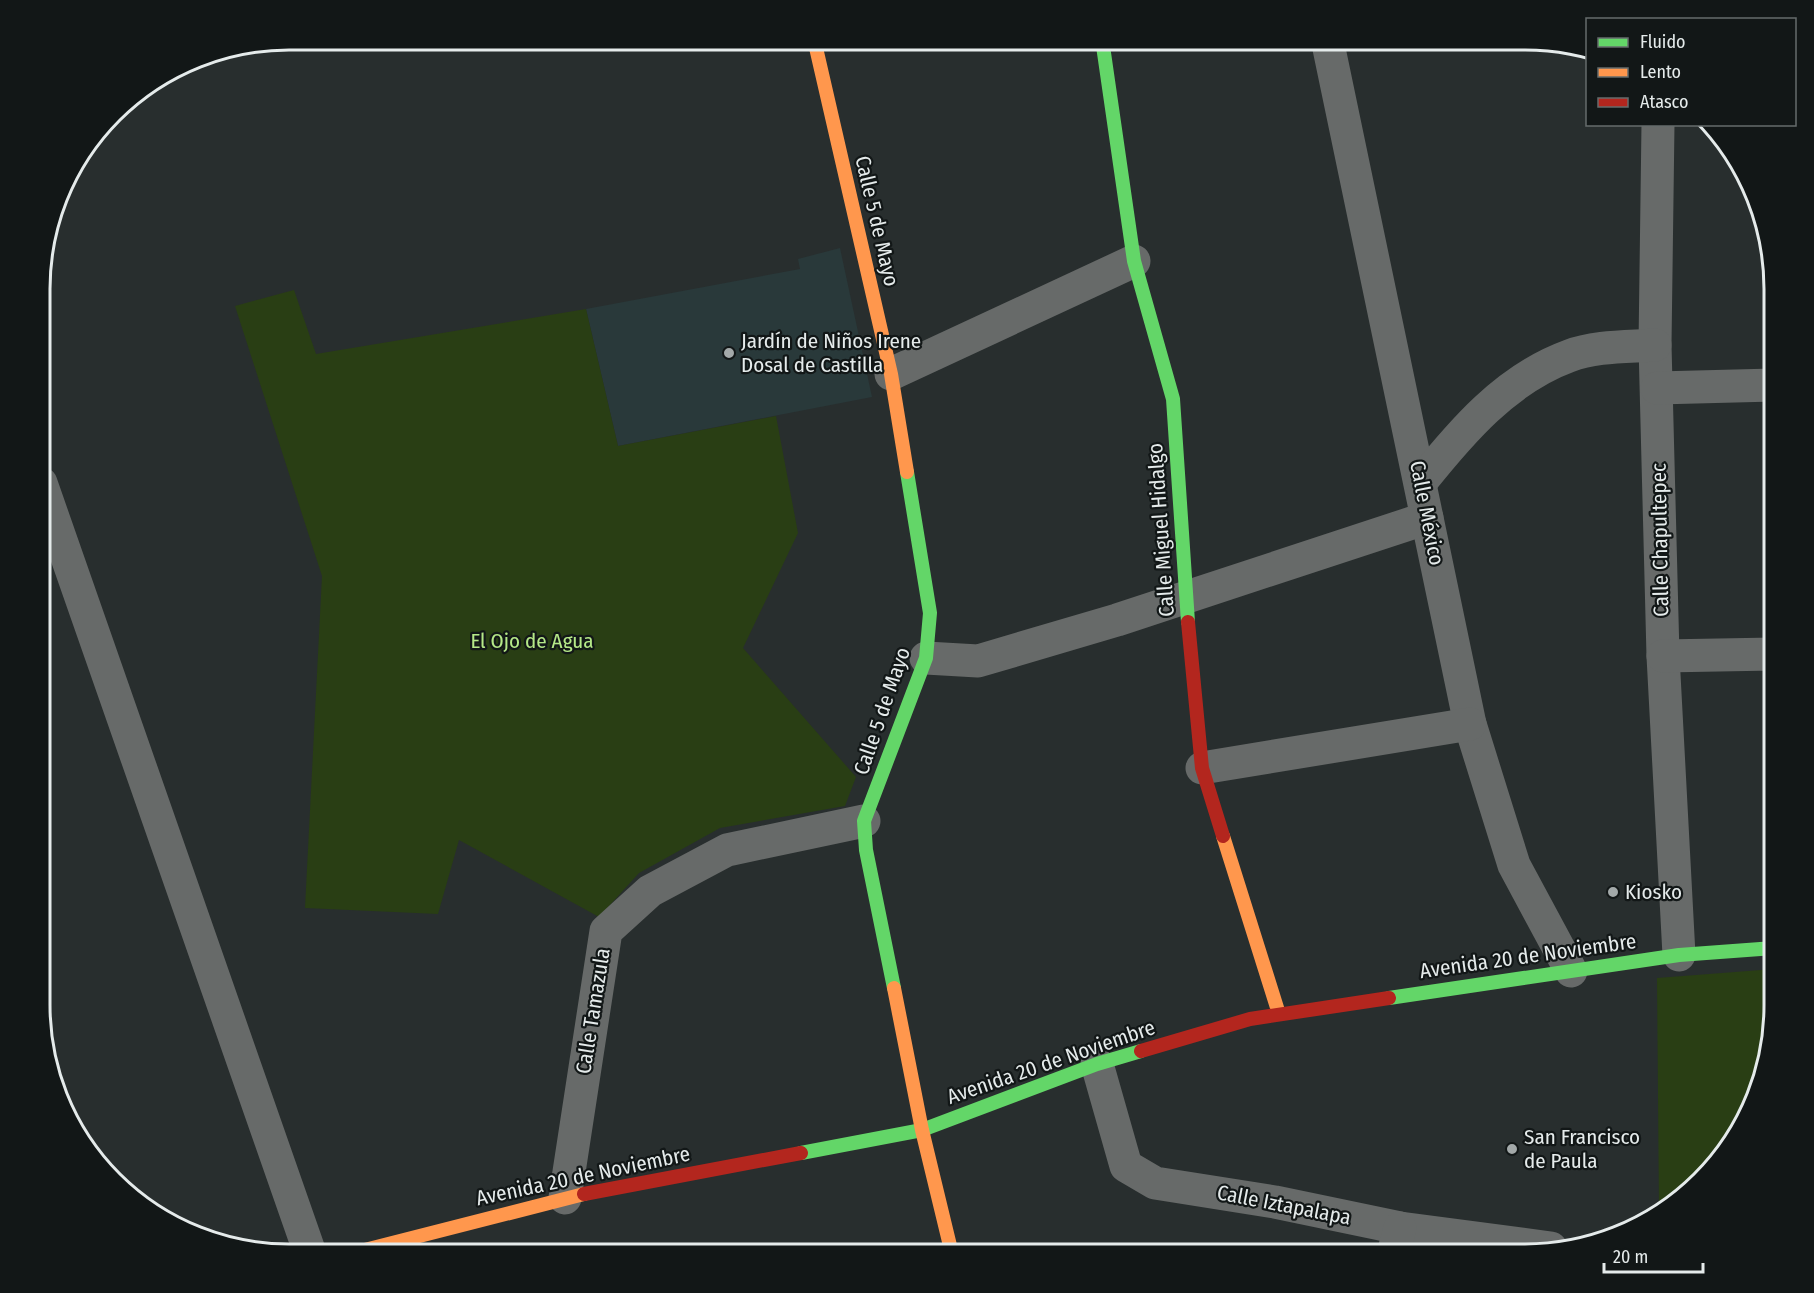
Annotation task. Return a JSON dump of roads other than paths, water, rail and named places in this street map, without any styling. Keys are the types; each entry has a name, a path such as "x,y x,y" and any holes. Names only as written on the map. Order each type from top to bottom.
{"street":[{"name":"Calle 5 de Mayo","path":"817,50 891,374 930,613 926,658 864,821 866,850 922,1130 950,1244"},
{"name":"Calle Miguel Hidalgo","path":"1104,50 1134,261 1173,399 1186,597 1202,768 1279,1014"},
{"name":"Calle México","path":"1329,50 1470,724 1514,864 1571,971"},
{"name":"Calle Chapultepec","path":"1658,126 1655,345 1663,656 1679,955"},
{"path":"891,374 1134,261"},
{"path":"1421,483 1462,431 1516,382 1569,355 1610,348 1655,345"},
{"path":"1657,388 1764,385"},
{"path":"50,509 307,1244"},
{"path":"926,658 978,661 1117,620 1427,518"},
{"path":"1663,656 1764,654"},
{"path":"1202,768 1470,724"},
{"name":"Calle Tamazula","path":"565,1198 606,931 650,891 727,850 864,821"},
{"name":"Avenida 20 de Noviembre","path":"388,1244 565,1198 922,1130 1097,1064 1250,1019 1679,955 1764,949"},
{"name":"Calle Iztapalapa","path":"1097,1064 1126,1166 1155,1183 1275,1202 1397,1241 1463,1244"}],"place":[{"name":"Jardín de Niños Irene Dosal de Castilla","path":"729,353"},
{"name":"Kiosko","path":"1613,892"},
{"name":"San Francisco de Paula","path":"1512,1149"}],"park label":[{"name":"El Ojo de Agua","path":"532,641"}]}
